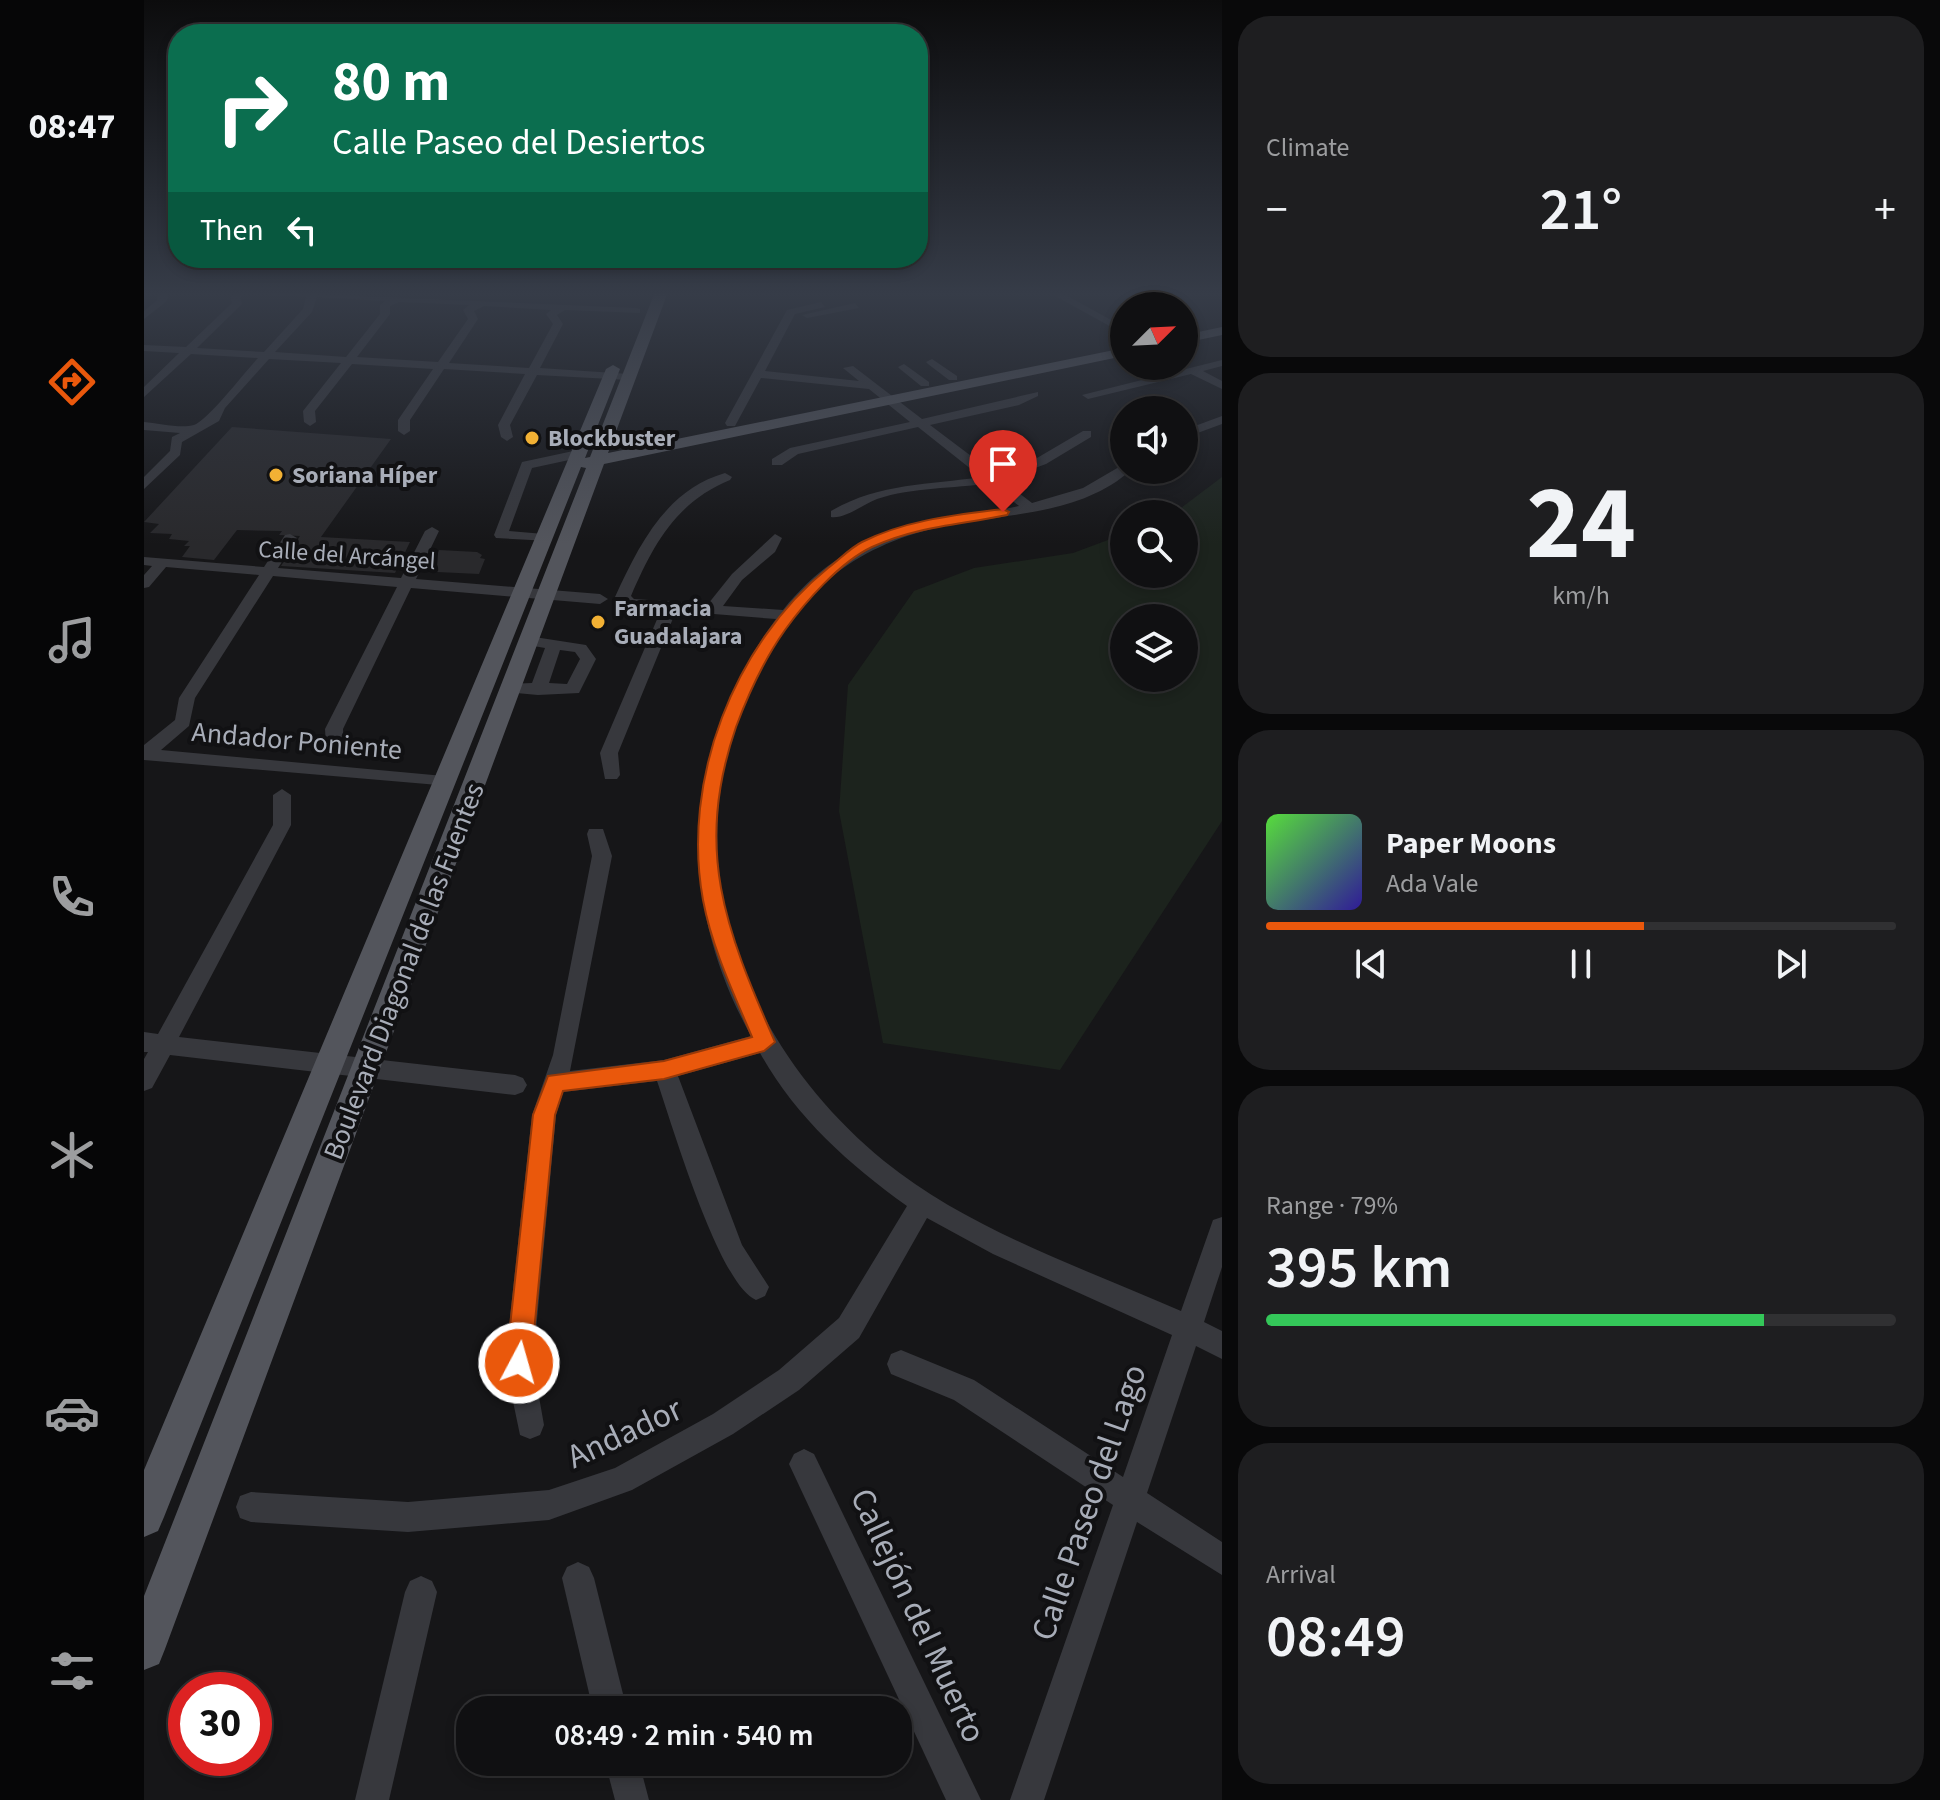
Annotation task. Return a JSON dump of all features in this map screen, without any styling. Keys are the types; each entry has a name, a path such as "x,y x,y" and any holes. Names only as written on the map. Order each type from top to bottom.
{"main road":[{"name":"Boulevard Diagonal de las Fuentes","path":"144,1517 444,782 535,592 588,457 610,376"},
{"path":"588,457 962,376"},
{"path":"588,457 731,423 982,376"},
{"name":"Boulevard Diagonal de las Fuentes","path":"144,1649 366,1070 541,643 535,592 544,538 629,377"}],"street":[{"path":"144,393 162,376"},
{"path":"144,485 176,452 176,440 215,418 219,407 247,376"},
{"path":"310,422 309,411 337,376"},
{"path":"404,431 404,420 433,376"},
{"path":"507,437 504,425 530,376"},
{"path":"610,376 629,377"},
{"path":"731,423 758,376"},
{"path":"772,376 882,393"},
{"path":"860,376 1031,509"},
{"path":"915,376 925,384"},
{"path":"1204,376 1222,386"},
{"path":"1088,395 1151,380"},
{"path":"777,462 794,451 1015,402 1034,394"},
{"path":"1198,429 1222,420"},
{"path":"144,426 194,430"},
{"path":"836,514 865,496 993,479 1052,457 1087,434"},
{"path":"544,538 501,535 526,469 588,457"},
{"path":"725,477 702,485 671,511 644,549 623,597 630,603 786,615"},
{"path":"1110,479 1085,494 1031,509 929,522 881,537 854,552 824,576 786,615 743,686 730,719 707,811 712,900 728,958 764,1042 824,1124 878,1171 923,1202 994,1240 1222,1345"},
{"path":"335,745 334,729 432,531"},
{"path":"144,754 183,722 187,698 290,538"},
{"path":"713,608 737,577 770,549 775,538"},
{"path":"144,584 153,562 167,543"},
{"name":"Calle del Arcángel","path":"153,562 600,599"},
{"path":"611,775 609,753 671,605"},
{"path":"524,689 573,689 588,659 580,648 541,643"},
{"name":"Andador Poniente","path":"144,754 444,782"},
{"path":"144,1081 154,1043 282,825 282,795"},
{"path":"530,1425 519,1363 544,1115 564,1055 602,856 596,834"},
{"path":"556,1083 664,1070 764,1042"},
{"path":"154,1043 515,1085"},
{"path":"664,1070 732,1253 756,1287"},
{"name":"Andador","path":"251,1507 408,1517 549,1505 622,1480 723,1424 789,1380 849,1328 923,1202"},
{"name":"Calle Paseo del Lago","path":"1029,1799 1222,1229"},
{"path":"901,1364 964,1390 1222,1560"},
{"name":"Callejón del Muerto","path":"804,1464 964,1800"},
{"path":"578,1578 607,1696"},
{"path":"372,1800 421,1592"},
{"path":"626,1776 632,1800"}],"shaded area":[{"path":"1222,477 1222,821 1060,1070 883,1043 839,811 848,685 914,591 974,568 1073,553 1110,539 1110,588 1198,588 1198,500 1192,500"}],"building":[{"name":"Soriana Híper","path":"232,427 391,439 321,537 410,542 395,573 281,566 300,536 279,535 282,531 237,530 214,560 182,557 190,546 184,546 189,541 169,539 172,534 150,533 159,524 144,522"},
{"path":"439,550 477,552 482,555 480,558 485,559 479,574 437,572 438,569 431,569"}],"place":[{"name":"Blockbuster","path":"532,438"},
{"name":"Soriana Híper","path":"276,475"},
{"name":"Farmacia Guadalajara","path":"598,622"}],"route":[{"path":"519,1363 544,1115 556,1083 664,1070 764,1042 728,958 712,900 707,851 707,811 716,764 743,686 761,653 803,595 865,545 929,522 1003,512"}]}
